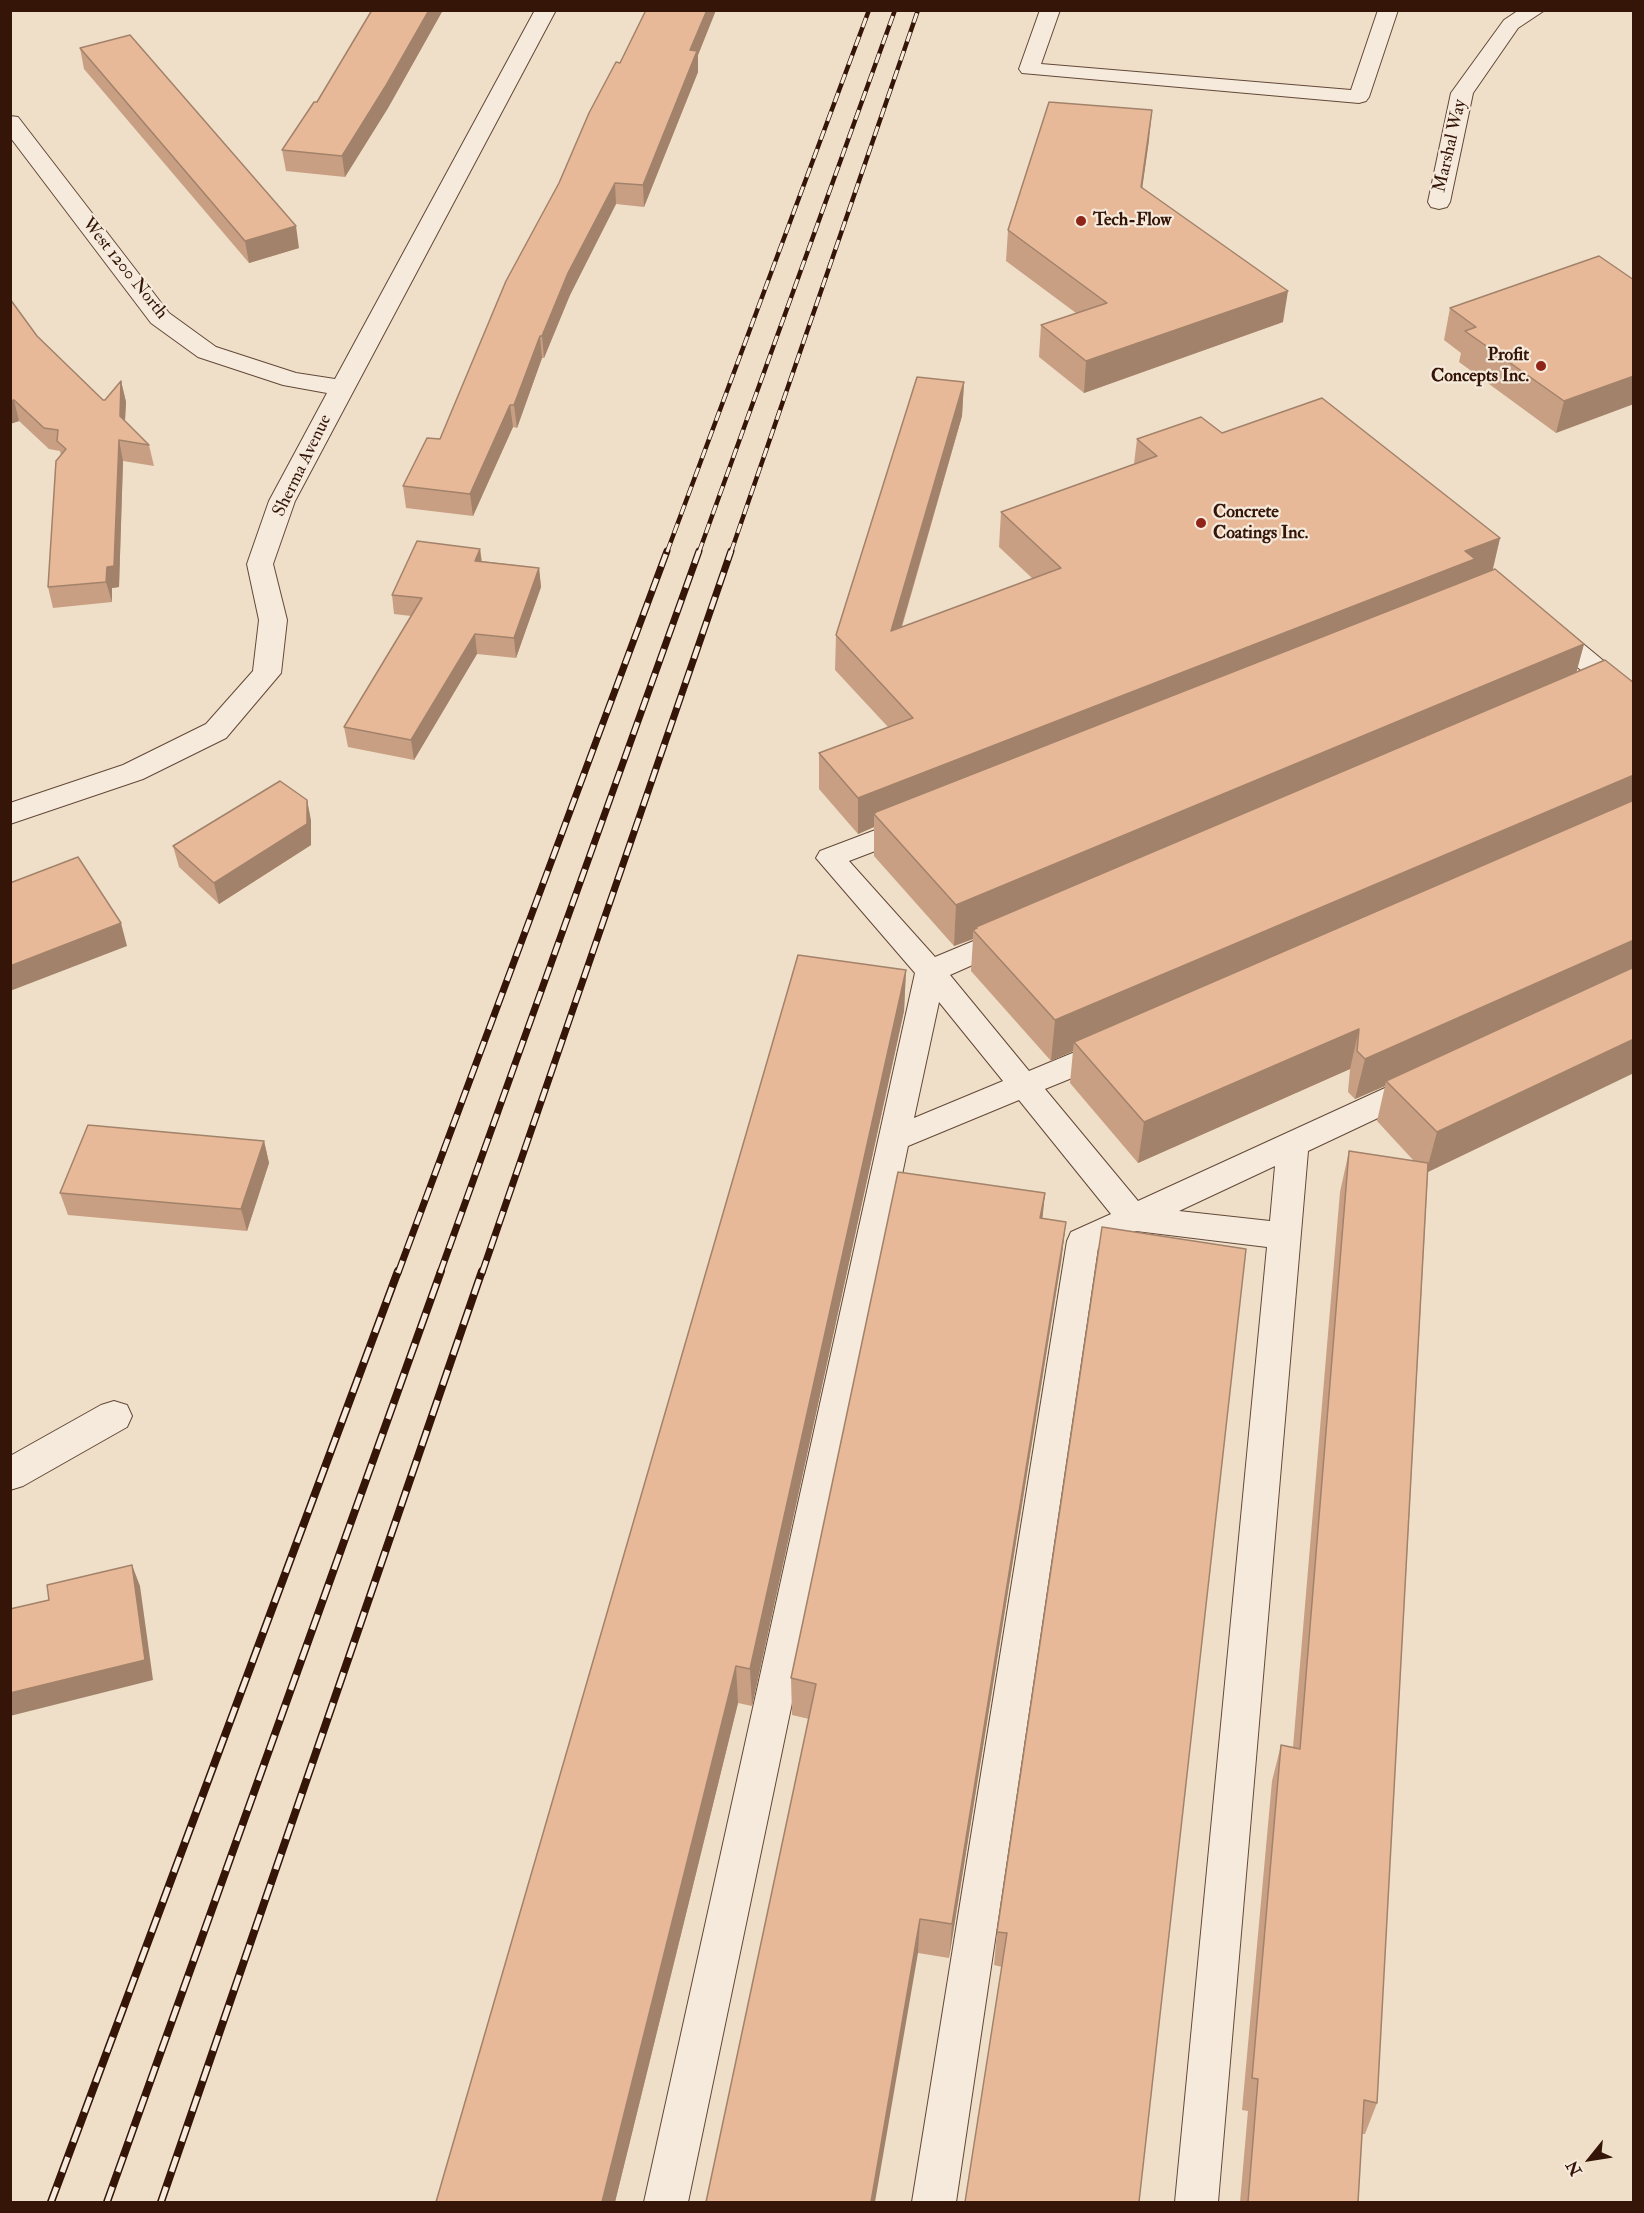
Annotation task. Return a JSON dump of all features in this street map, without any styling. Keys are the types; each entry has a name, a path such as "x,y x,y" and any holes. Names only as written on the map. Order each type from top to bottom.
{"street":[{"name":"Sherma Avenue","path":"10,814 133,772 216,731 267,673 273,620 260,564 282,501 546,10"},
{"name":"Marshal Way","path":"1439,202 1462,93 1511,24 1535,10"},
{"name":"West 1200 North","path":"10,122 160,318 207,352 292,380 342,387"},
{"path":"10,1475 114,1416"}],"lane":[{"path":"1050,10 1029,69 1359,97 1388,10"},
{"path":"1531,613 1621,692"},
{"path":"1576,696 1621,692"},
{"path":"940,814 830,858 930,971 1133,1218 1285,1236"},
{"path":"930,971 1040,924"},
{"path":"666,2202 930,971"},
{"path":"894,1139 1025,1087 1133,1040"},
{"path":"934,2202 1083,1241 1453,1070"},
{"path":"1197,2202 1293,1144"}],"building":[{"path":"372,10 429,10 342,156 282,150 314,102 317,102"},
{"path":"646,10 707,10 690,50 697,51 643,185 615,183 568,273 542,336 540,336 514,405 510,405 470,494 403,486 427,438 440,439 506,281 559,183 589,113 616,62 620,63"},
{"path":"130,35 296,226 245,241 80,48"},
{"path":"1049,102 1152,110 1141,187 1288,291 1086,361 1041,325 1107,303 1008,230"},
{"name":"Profit Concepts Inc.","path":"1599,256 1634,280 1634,376 1564,401 1465,331 1476,327 1450,308"},
{"path":"10,299 37,336 103,400 121,381 120,416 149,445 119,440 114,566 107,567 106,582 48,587 56,461 66,449 57,441 58,430 44,428 14,400 10,401"},
{"path":"917,377 964,382 891,631 1061,568 1001,512 1157,456 1137,439 1201,417 1222,433 1322,398 1500,538 1465,551 1475,559 858,798 819,753 913,718 836,635"},
{"path":"417,541 480,549 475,561 539,568 514,638 475,634 411,740 344,727 422,598 392,595"},
{"path":"1495,569 1584,644 956,905 874,814 876,812"},
{"path":"1605,660 1634,683 1634,775 1055,1020 973,930 976,927"},
{"path":"280,781 307,800 307,824 214,883 173,846"},
{"path":"1634,800 1634,940 1365,1059 1357,1051 1359,1029 1144,1122 1074,1042"},
{"path":"78,857 121,923 10,966 10,883"},
{"path":"798,955 906,970 750,1669 736,1666 602,2202 436,2202"},
{"path":"1634,967 1634,1039 1437,1132 1386,1081"},
{"path":"88,1125 264,1141 241,1209 60,1193"},
{"path":"1349,1151 1428,1163 1377,2103 1364,2100 1358,2202 1248,2202 1258,2079 1252,2078 1281,1745 1300,1749"},
{"path":"898,1172 1045,1193 1040,1218 1066,1222 952,1924 920,1919 871,2202 706,2202 816,1684 791,1678"},
{"path":"1102,1227 1246,1249 1139,2202 965,2202 1007,1933 997,1932"},
{"path":"132,1565 145,1660 10,1693 10,1609 49,1600 47,1585"}],"railway":[{"path":"667,552 869,10"},
{"path":"699,552 895,10"},
{"path":"731,552 918,10"},
{"path":"398,1273 667,551"},
{"path":"440,1273 699,551"},
{"path":"482,1273 731,551"},
{"path":"51,2202 398,1271"},
{"path":"107,2202 441,1271"},
{"path":"161,2202 482,1271"}],"place":[{"name":"Tech-Flow","path":"1081,221"},
{"name":"Profit Concepts Inc.","path":"1541,366"},
{"name":"Concrete Coatings Inc.","path":"1201,523"}]}
